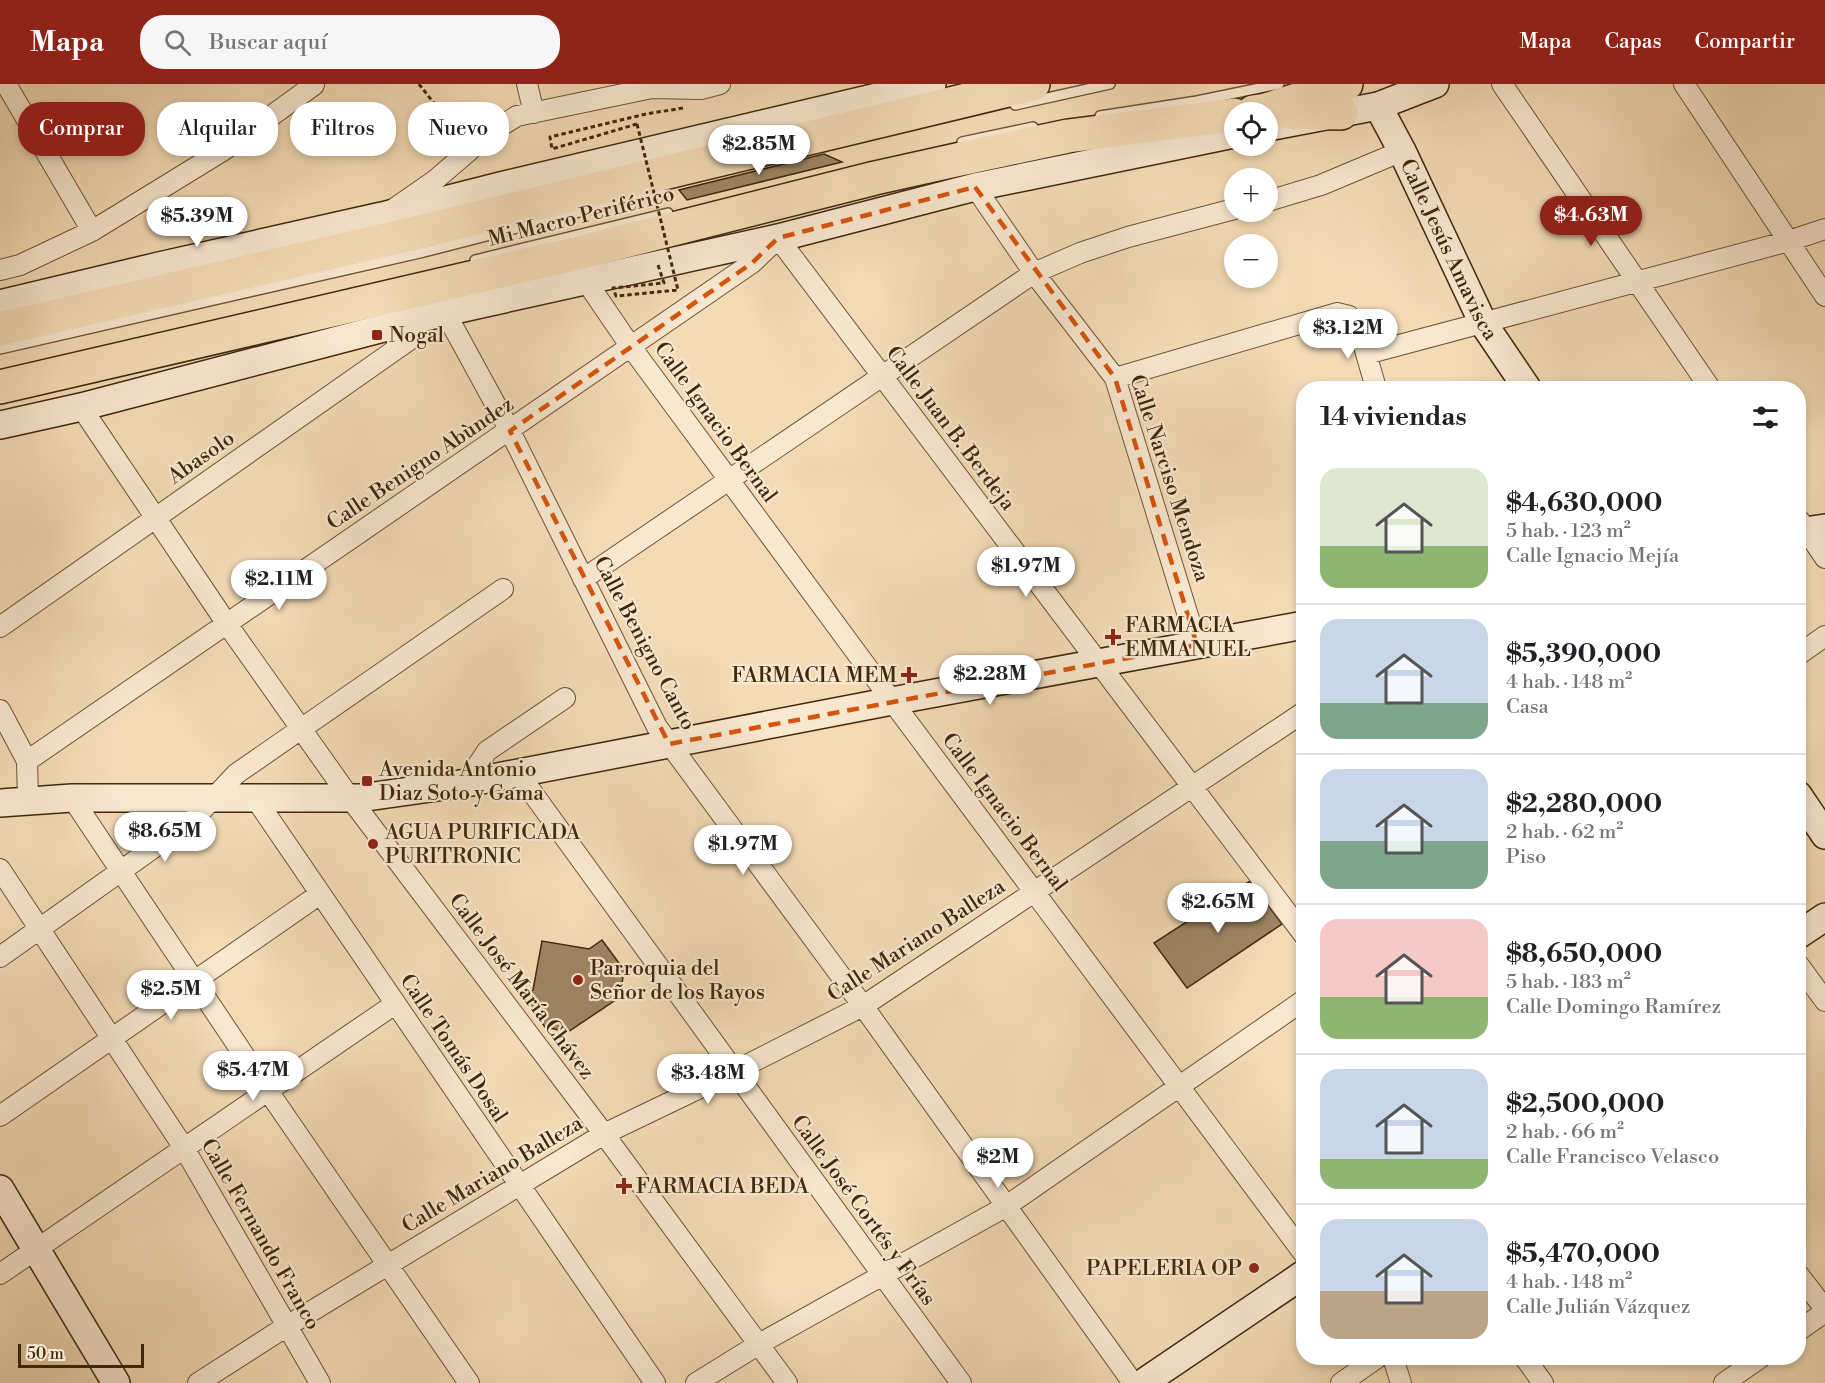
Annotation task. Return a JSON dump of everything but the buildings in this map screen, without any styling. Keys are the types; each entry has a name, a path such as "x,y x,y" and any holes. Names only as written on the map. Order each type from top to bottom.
{"highway":[{"path":"0,329 427,230 1034,84"},
{"path":"1278,108 1343,98"},
{"path":"0,387 574,254 956,160 1068,136 1224,115"}],"street":[{"path":"6,84 92,231"},
{"path":"0,270 20,265 92,231 224,150 314,84"},
{"path":"527,84 534,112"},
{"path":"509,121 517,116 534,112 652,88 701,89 720,84"},
{"path":"0,304 382,216 932,84"},
{"path":"1343,98 1378,106 1434,84"},
{"path":"1502,84 1705,381"},
{"path":"1684,84 1825,296"},
{"name":"Calle Jesús Amavisca","path":"1378,106 1402,151 1483,323 1522,381"},
{"path":"0,425 81,407 433,316 778,238 975,187 1219,137"},
{"path":"1278,198 1321,185 1402,151"},
{"path":"382,216 464,156"},
{"name":"Calle Narciso Mendoza","path":"975,187 1034,273 1115,378 1197,645"},
{"path":"583,579 1034,273 1080,253 1128,237 1224,212"},
{"path":"1366,354 1789,241 1825,228"},
{"name":"Calle Benigno Abùndez","path":"27,761 752,263 778,238"},
{"name":"Calle Juan B. Berdeja","path":"778,238 1296,924"},
{"path":"159,266 231,274"},
{"name":"Calle Ignacio Bernal","path":"586,281 631,347 891,701 1296,1243"},
{"path":"1115,378 1337,313 1349,316 1358,326 1374,381"},
{"name":"Calle Benigno Canto","path":"433,316 510,431 657,727 863,1006 1133,1383"},
{"name":"Abasolo","path":"0,627 412,338 433,316"},
{"name":"Calle José María Chávez","path":"81,407 227,624 350,798 604,1134 787,1383"},
{"path":"1807,527 1825,558"},
{"path":"0,957 195,819 236,774 503,589"},
{"path":"0,803 72,798 350,798 466,783 891,701 1296,627"},
{"path":"1806,649 1825,636"},
{"path":"466,783 487,751 566,698"},
{"path":"0,710 27,761 28,800"},
{"name":"Calle Mariano Balleza","path":"198,1383 287,1326 604,1134 863,1006 1296,717"},
{"name":"Calle José Cortés y Frías","path":"518,773 961,1383"},
{"path":"72,798 268,1091 469,1383"},
{"name":"Calle Tomás Dosal","path":"255,798 655,1383"},
{"path":"1806,807 1825,835"},
{"name":"Calle Fernando Franco","path":"0,869 184,1148 320,1383"},
{"path":"0,1116 320,894"},
{"path":"1806,930 1825,917"},
{"path":"1806,975 1825,1001"},
{"path":"0,1274 395,1004"},
{"path":"696,1383 759,1344 1005,1207 1296,1006"},
{"path":"0,1189 116,1383"},
{"path":"1143,1383 1296,1279"},
{"path":"1806,1285 1825,1311 1806,1325"},
{"path":"1341,1383 1367,1365"},
{"path":"1395,1365 1401,1383"},
{"path":"1530,1365 1543,1383"},
{"path":"1736,1380 1752,1365"}],"lane":[{"path":"1008,107 1110,84"},
{"path":"1085,118 1197,101 1224,106"},
{"path":"957,143 1038,126"},
{"name":"Mi Macro Periférico","path":"0,348 424,252 669,188"},
{"name":"Mi Macro Periférico","path":"469,262 678,211"}],"path":[{"path":"419,84 432,102"},
{"path":"658,265 664,283 614,288 616,296 678,290 637,124 552,149 549,137 646,114 686,108"}],"highlighted area":[{"path":"975,187 1115,378 1197,645 669,744 510,431 752,263 778,238"}],"place":[{"name":"Nogal","path":"377,335"},
{"name":"FARMACIA EMMANUEL","path":"1113,637"},
{"name":"FARMACIA MEM","path":"909,675"},
{"name":"Avenida Antonio Diaz Soto y Gama","path":"367,781"},
{"name":"AGUA PURIFICADA PURITRONIC","path":"373,844"},
{"name":"Parroquia del Señor de los Rayos","path":"578,980"},
{"name":"FARMACIA BEDA","path":"624,1186"},
{"name":"PAPELERIA OP","path":"1254,1268"}]}
